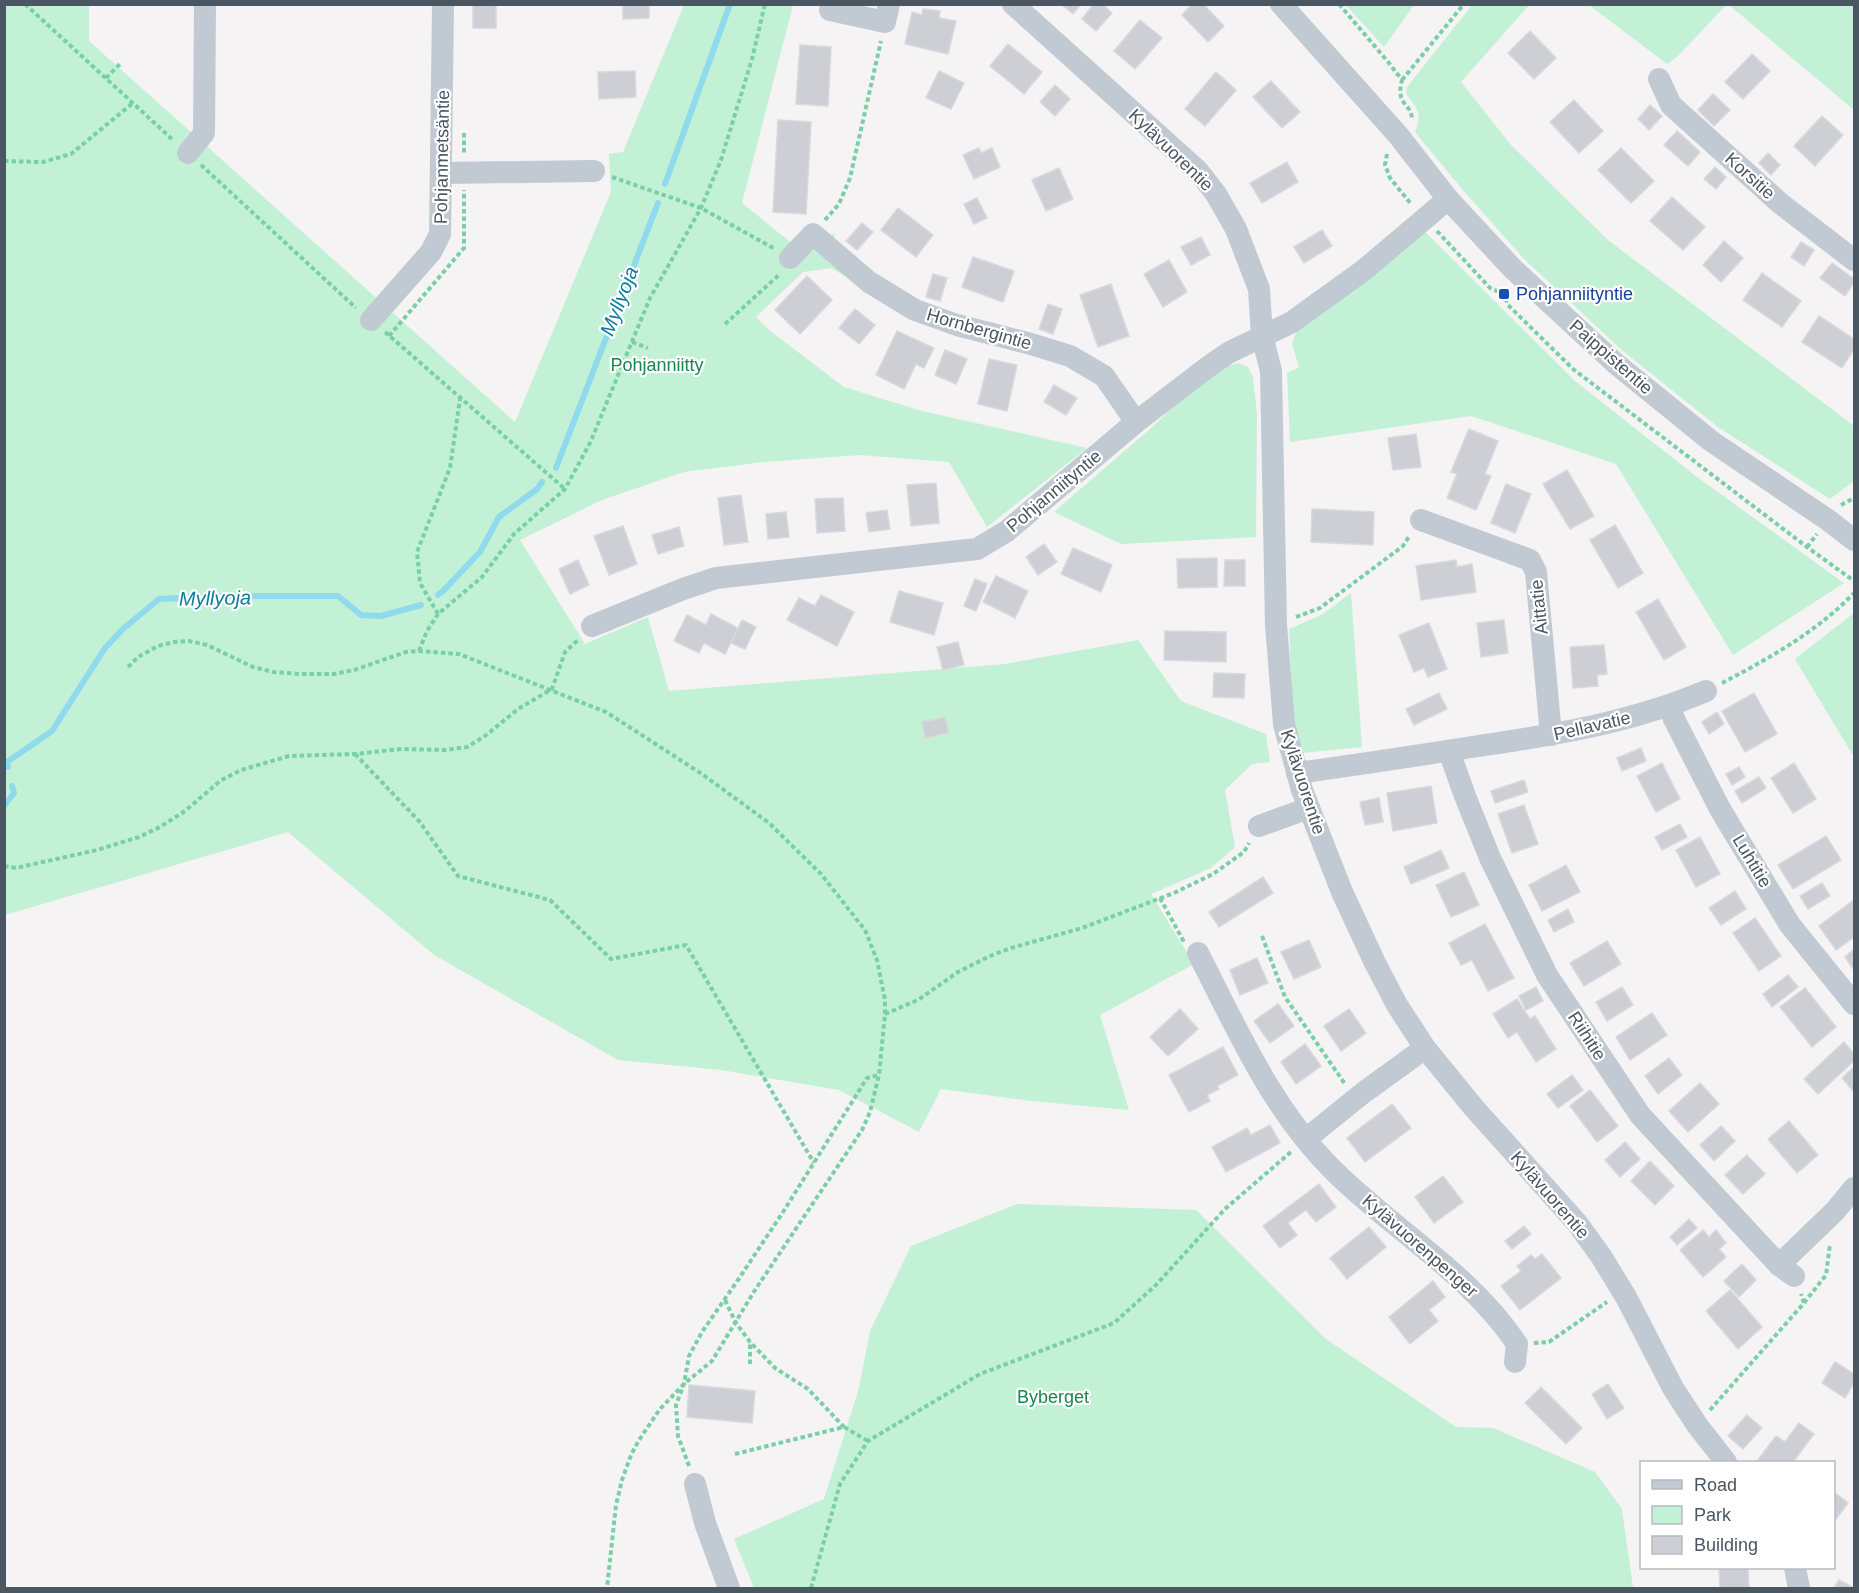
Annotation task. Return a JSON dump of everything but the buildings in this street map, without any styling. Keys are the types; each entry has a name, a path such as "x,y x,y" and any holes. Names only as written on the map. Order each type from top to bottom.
{"street":[{"path":"188,153 204,133 205,4"},
{"name":"Pohjanmetsäntie","path":"371,320 431,252 440,234 443,4"},
{"name":"Kylävuorentie","path":"1013,4 1197,171 1216,194 1236,229 1258,289 1262,336 1271,371 1276,625 1284,724 1309,808 1342,892 1397,1005 1425,1048 1474,1108 1576,1223 1600,1256 1626,1297 1673,1388 1697,1425 1725,1461"},
{"name":"Paippistentie","path":"1281,4 1398,135 1448,199 1513,269 1615,363 1711,441 1854,540"},
{"path":"830,10 887,13"},
{"name":"Korsitie","path":"1659,79 1671,105 1781,204 1854,260"},
{"path":"442,173 594,171"},
{"name":"Pohjanniityntie","path":"592,626 716,578 978,549 1007,531 1136,422 1228,353 1292,322 1364,270 1448,199"},
{"path":"790,258 813,234"},
{"name":"Hornbergintie","path":"813,234 869,282 915,310 957,325 1070,356 1104,376 1136,422"},
{"name":"Aittatie","path":"1421,520 1530,560 1536,572 1551,735"},
{"name":"Pellavatie","path":"1297,773 1551,735 1617,721 1670,706 1706,691"},
{"name":"Luhtitie","path":"1670,706 1720,808 1790,925 1854,1004"},
{"name":"Riihitie","path":"1449,751 1490,858 1547,975 1640,1115 1787,1271"},
{"path":"1259,826 1309,808"},
{"name":"Kylävuorenpenger","path":"1198,953 1269,1089 1306,1139 1335,1172 1483,1300 1516,1353"},
{"path":"1306,1139 1425,1048"},
{"path":"1787,1271 1854,1188"},
{"path":"695,1484 705,1523 729,1588"},
{"path":"1795,1569 1799,1588"}],"path":[{"path":"26,4 371,320 565,489"},
{"path":"419,651 427,631 438,614 482,577 514,534 565,489 590,443 650,298 701,208 724,149 752,59 765,4"},
{"path":"1402,81 1464,4"},
{"path":"813,234 839,204 850,178 887,13"},
{"path":"106,78 120,64"},
{"path":"4,161 43,162 71,154 133,103"},
{"path":"594,171 701,208 790,258 793,263 725,324"},
{"path":"632,342 648,348"},
{"path":"438,614 420,583 417,552 450,468 460,398"},
{"path":"1276,625 1320,608 1403,546 1421,520"},
{"path":"1706,691 1773,656 1830,616 1854,593"},
{"path":"4,866 16,868 97,850 139,837 185,811 220,781 241,770 289,756 354,754 402,749 446,750 467,747 485,736 518,709 552,690 565,652 592,626"},
{"path":"128,667 138,657 158,646 189,641 207,645 253,667 273,672 300,674 333,674 354,670 406,652 459,654 606,712 702,774 769,823 821,874 865,930 876,960 885,1000 879,1075 870,1112 862,1130 755,1290 712,1361 684,1384 660,1409 631,1455 616,1505 607,1588"},
{"path":"354,754 419,821 458,876 550,900 611,959 686,945 814,1163"},
{"path":"885,1014 918,1000 958,972 990,956 1082,928 1160,898 1213,874 1244,852"},
{"path":"1160,898 1185,944 1198,953"},
{"path":"1262,936 1285,997 1356,1099"},
{"path":"695,1484 678,1436 676,1405 684,1384 689,1356 702,1332 814,1163 867,1078 879,1075"},
{"path":"811,1588 840,1484 868,1441 980,1374 1114,1323 1156,1285 1225,1209 1306,1139"},
{"path":"1697,1425 1826,1275 1830,1243"},
{"path":"1787,1271 1804,1303"},
{"path":"724,1300 736,1323 750,1342 775,1368 808,1389 844,1427 868,1441"},
{"path":"1516,1353 1549,1342 1611,1303"},
{"path":"750,1342 750,1364"},
{"path":"735,1454 844,1427"}],"green space":[{"path":"1473,4 1529,5 1461,82 1511,145 1608,240 1854,426 1854,481 1830,499 1718,427 1623,351 1524,259 1415,132 1419,116 1406,94 1407,87"},
{"name":"Pohjanniitty","path":"5,5 89,5 89,41 515,422 611,192 609,154 623,152 684,5 793,5 742,203 794,245 834,234 848,278 831,268 803,272 756,317 769,330 844,387 922,411 1087,448 987,527 949,462 860,455 764,462 684,472 602,500 520,540 585,644 648,617 669,691 1005,664 1138,640 1181,701 1266,734 1270,762 1252,764 1225,790 1235,847 1211,868 1151,894 1194,964 1100,1015 1129,1110 1032,1101 941,1089 919,1132 839,1090 721,1070 618,1060 434,955 288,832 5,915"},
{"path":"1346,5 1414,5 1384,47"},
{"path":"1589,5 1726,5 1678,56 1667,64"},
{"path":"1729,5 1854,5 1854,110"},
{"path":"1425,232 1575,381 1697,477 1844,583 1733,655 1616,464 1471,416 1290,442 1287,373 1299,367 1292,344 1298,327"},
{"path":"1238,363 1248,367 1253,377 1257,414 1256,537 1121,544 1054,512 1150,429 1211,371"},
{"path":"1351,593 1362,747 1303,753 1293,723 1289,629 1323,614"},
{"path":"1854,613 1854,757 1795,659"},
{"name":"Byberget","path":"1017,1204 1196,1210 1326,1339 1456,1427 1493,1428 1595,1472 1622,1509 1633,1588 754,1588 734,1539 824,1499 859,1388 870,1331 911,1246"}],"waterway":[{"name":"Myllyoja","path":"665,184 730,4"},
{"name":"Myllyoja","path":"556,468 658,203"},
{"name":"Myllyoja","path":"438,595 480,552 499,517 537,489 542,482"},
{"name":"Myllyoja","path":"8,767 7,762 52,731 105,648 123,629 159,599 229,596 338,596 361,615 381,616 421,605"},
{"name":"Myllyoja","path":"4,806 14,793 12,786"}],"place":[{"name":"Pohjanniityntie","path":"1504,294"}]}
